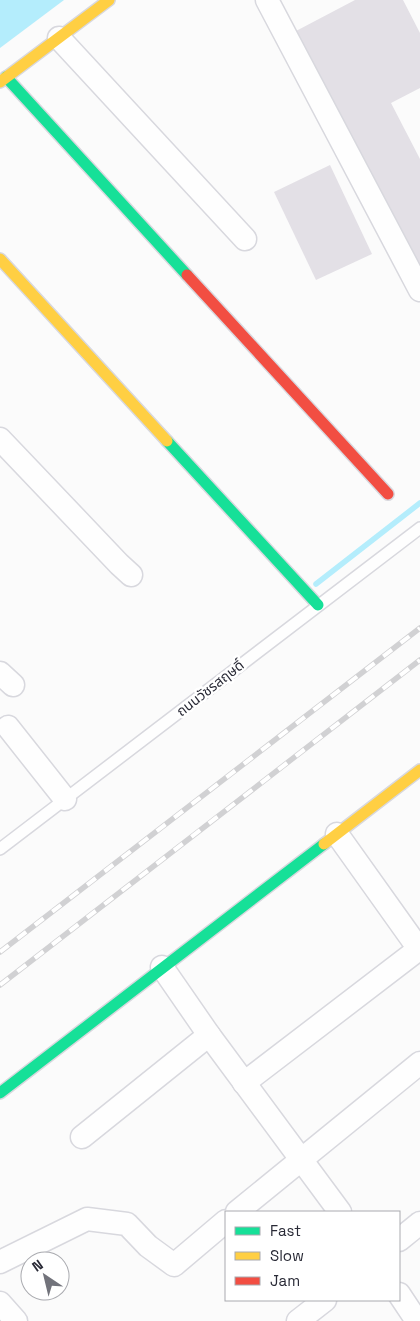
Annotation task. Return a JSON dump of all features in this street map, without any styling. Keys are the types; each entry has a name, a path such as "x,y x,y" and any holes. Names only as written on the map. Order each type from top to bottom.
{"street":[{"path":"109,0 3,80 388,494"},
{"path":"267,0 420,290"},
{"path":"59,38 245,239"},
{"path":"0,259 318,604"},
{"path":"0,439 131,575"},
{"path":"8,727 65,799"},
{"path":"0,1093 420,770"},
{"path":"244,1083 419,949 337,834"},
{"path":"162,967 209,1035 339,1211"},
{"path":"82,1137 209,1035"},
{"path":"238,1211 420,1063"},
{"path":"0,1262 14,1253 88,1219 127,1224 148,1246 174,1265 225,1222"},
{"path":"400,1239 420,1223"},
{"path":"400,1296 417,1321"},
{"path":"298,1321 324,1301"},
{"path":"0,1303 16,1321"}],"lane":[{"name":"ถนนวัชรสฤษดิ์","path":"0,849 318,604 420,528"}],"water":[{"path":"0,0 64,0 0,48"}],"building":[{"path":"355,0 403,0 420,33 420,88 391,103 420,159 420,267 296,31"},
{"path":"330,165 372,254 316,280 274,192"}],"waterway":[{"path":"316,584 420,503"}],"railway":[{"path":"0,952 420,628"},
{"path":"0,985 420,660"}],"traffic: fast":[{"path":"6,77 187,275"},
{"path":"167,441 318,605"},
{"path":"0,1093 324,844"}],"traffic: slow":[{"path":"0,82 109,0"},
{"path":"0,259 167,441"},
{"path":"324,844 420,770"}],"traffic: jam":[{"path":"187,275 388,494"}]}
